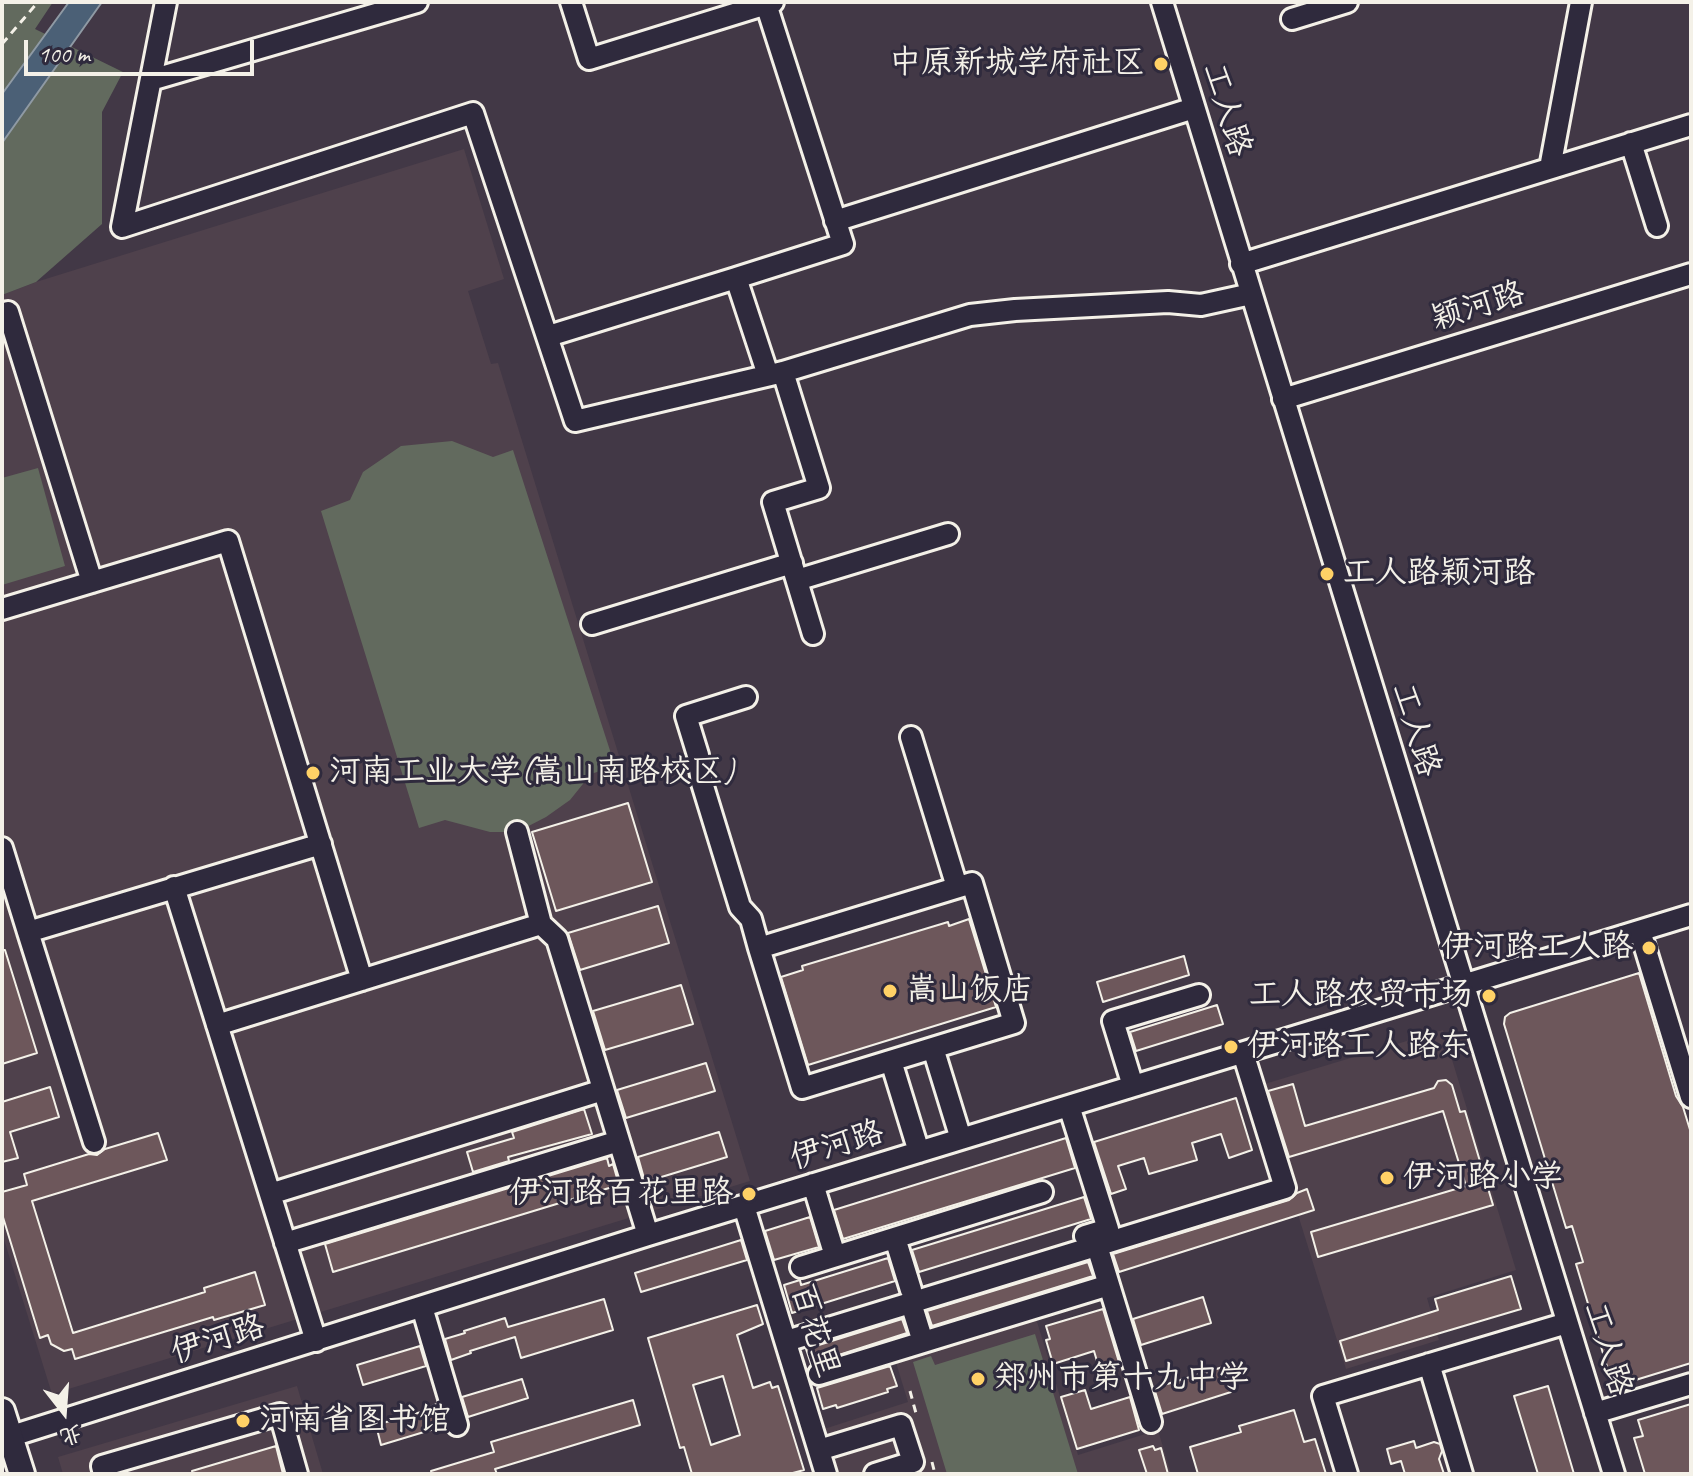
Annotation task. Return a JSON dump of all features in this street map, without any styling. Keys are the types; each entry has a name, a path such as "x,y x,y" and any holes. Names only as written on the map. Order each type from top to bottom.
{"main road":[{"path":"2,1411 6,1438 22,1474"}],"street":[{"path":"166,2 122,227 473,113 575,421 776,374 970,315 1168,302 1201,305 1251,294"},
{"path":"151,80 417,2"},
{"path":"555,334 843,244 770,3 589,59 571,2"},
{"name":"工人路","path":"1162,2 1614,1474"},
{"path":"1292,19 1347,2"},
{"path":"1550,168 1581,2"},
{"path":"835,221 1194,108"},
{"path":"1241,264 1691,125"},
{"path":"1631,143 1657,226"},
{"name":"颖河路","path":"1283,399 1691,274"},
{"path":"736,278 819,488 773,502 813,634"},
{"path":"8,312 92,582"},
{"path":"592,624 948,534"},
{"path":"2,609 228,541 362,980"},
{"path":"746,697 686,716 698,755 702,783 740,907 751,919 759,948 802,1088 1014,1023 972,883 759,948"},
{"path":"911,737 957,887"},
{"path":"517,832 541,924 557,939 648,1235"},
{"path":"28,932 321,844"},
{"path":"2,848 94,1142"},
{"path":"174,887 316,1341"},
{"name":"伊河路","path":"6,1438 648,1235 1691,915"},
{"path":"217,1025 541,924"},
{"path":"1640,931 1691,1097"},
{"path":"1133,1086 1113,1021 1199,995"},
{"path":"933,1048 961,1139"},
{"path":"848,1309 911,1296 1097,1246 1285,1188 1243,1053"},
{"path":"891,1061 919,1152"},
{"path":"270,1194 603,1090"},
{"path":"793,1339 1108,1229 1069,1106"},
{"path":"285,1243 619,1141"},
{"path":"813,1184 835,1256"},
{"path":"801,1267 1042,1192"},
{"name":"百花里","path":"744,1206 826,1474"},
{"path":"895,1238 923,1342"},
{"path":"1097,1246 1151,1422"},
{"path":"819,1374 1109,1285"},
{"path":"422,1307 457,1425"},
{"path":"1347,1474 1323,1396 1567,1323"},
{"path":"1429,1364 1462,1474"},
{"path":"1595,1413 1691,1384"},
{"path":"104,1474 102,1466 280,1414 297,1474"},
{"path":"819,1450 901,1425 913,1462 875,1474"}],"path":[{"path":"2,44 38,2"}],"shaded area":[{"path":"2,2 53,2 35,29 123,72 102,112 102,224 36,282 2,295"},
{"name":"河南工业大学(嵩山南路校区)","path":"464,149 504,279 468,291 491,364 498,363 750,1181 52,1394 2,1233 2,295"},
{"path":"452,441 493,457 513,450 615,766 591,774 570,800 517,832 490,832 445,820 419,828 321,511 350,500 363,472 401,446"},
{"path":"38,468 65,566 2,585 2,478"},
{"name":"伊河路小学","path":"1443,1030 1516,1270 1427,1298 1439,1340 1346,1369 1258,1086"},
{"name":"郑州市第十九中学","path":"1034,1312 1078,1455 1158,1430 1171,1474 838,1474 824,1429 908,1402 894,1356"},
{"path":"1035,1334 1078,1474 947,1474 913,1362 931,1356 935,1365"},
{"name":"河南省图书馆","path":"297,1386 323,1474 63,1474 58,1457"}],"water":[{"path":"69,2 102,2 2,143 2,94"}],"building":[{"path":"628,803 652,882 556,911 532,832"},
{"path":"658,906 669,943 580,970 568,933"},
{"name":"嵩山饭店","path":"969,919 996,1007 808,1065 781,977 803,970 802,966 948,922 949,926"},
{"path":"2,950 5,950 37,1053 2,1064"},
{"path":"1184,956 1189,975 1103,1002 1097,982"},
{"path":"1639,973 1676,1096 1691,1133 1691,1363 1629,1382 1631,1389 1615,1393 1576,1264 1583,1262 1572,1226 1566,1228 1504,1024 1505,1017 1510,1013"},
{"path":"681,985 693,1024 605,1050 593,1011"},
{"path":"1217,1005 1223,1024 1136,1051 1130,1032"},
{"path":"706,1063 715,1091 626,1118 617,1090"},
{"path":"1446,1080 1452,1085 1460,1112 1465,1111 1493,1205 1318,1257 1311,1232 1466,1186 1443,1111 1289,1157 1268,1091 1293,1084 1305,1126 1434,1088 1438,1081"},
{"path":"50,1087 59,1117 10,1132 18,1158 2,1162 2,1102"},
{"path":"1236,1098 1252,1150 1229,1158 1221,1134 1192,1143 1197,1160 1149,1174 1144,1158 1118,1166 1126,1189 1111,1194 1094,1142"},
{"path":"584,1109 592,1134 508,1157 509,1161 473,1172 467,1152 514,1138 512,1132"},
{"path":"719,1132 727,1157 645,1182 638,1157"},
{"path":"158,1133 167,1160 32,1201 73,1333 205,1292 204,1288 255,1272 265,1305 214,1320 213,1317 75,1359 72,1349 64,1351 51,1344 48,1335 40,1338 2,1214 2,1192 27,1185 24,1174 89,1154 97,1155 105,1149"},
{"path":"1066,1138 1075,1168 843,1239 834,1210"},
{"path":"607,1158 609,1166 613,1164 619,1185 333,1272 325,1244"},
{"path":"1307,1189 1314,1210 1119,1272 1113,1254 1289,1200"},
{"path":"1084,1197 1091,1219 919,1272 912,1250"},
{"path":"810,1217 819,1247 774,1260 765,1231"},
{"path":"741,1240 747,1260 641,1292 635,1273"},
{"path":"888,1258 895,1281 792,1313 784,1285 800,1280 801,1285"},
{"path":"1088,1262 1093,1276 932,1326 927,1311"},
{"path":"1511,1276 1521,1309 1346,1361 1340,1341 1438,1310 1435,1299"},
{"path":"1203,1297 1211,1323 1141,1345 1133,1319"},
{"path":"604,1299 613,1330 521,1358 515,1337 451,1360 445,1339 464,1331 505,1318 508,1327"},
{"path":"757,1305 763,1324 737,1335 753,1388 770,1382 772,1388 778,1386 804,1470 789,1474 692,1474 684,1447 680,1448 648,1338","holes":["723,1376 740,1435 711,1445 693,1385"]},
{"path":"1103,1309 1119,1362 1099,1368 1094,1351 1053,1364 1046,1340 1050,1339 1046,1326"},
{"path":"902,1319 907,1333 811,1364 806,1349"},
{"path":"420,1346 426,1366 363,1385 357,1365"},
{"path":"890,1366 897,1386 887,1389 888,1392 837,1408 836,1405 823,1409 817,1388"},
{"path":"1223,1367 1231,1392 1162,1414 1154,1388"},
{"path":"522,1379 528,1398 468,1417 462,1397"},
{"path":"1548,1386 1574,1474 1538,1474 1514,1396"},
{"path":"1085,1390 1091,1409 1130,1397 1139,1430 1077,1449 1061,1397"},
{"path":"633,1400 640,1425 495,1469 497,1474 432,1474 431,1471 494,1452 491,1442"},
{"path":"437,1404 444,1426 381,1445 376,1425 428,1410"},
{"path":"1691,1404 1691,1474 1645,1474 1634,1438 1643,1436 1638,1420"},
{"path":"1294,1410 1304,1442 1315,1439 1326,1474 1198,1474 1190,1447 1241,1432 1239,1426"},
{"path":"1414,1441 1416,1448 1434,1442 1440,1444 1442,1451 1439,1459 1444,1474 1405,1474 1401,1461 1391,1464 1387,1449"},
{"path":"276,1446 283,1474 193,1474 192,1471"},
{"path":"1153,1446 1155,1450 1161,1448 1168,1474 1147,1474 1139,1450"}],"place":[{"name":"中原新城学府社区","path":"1161,64"},
{"name":"工人路颖河路","path":"1327,574"},
{"name":"河南工业大学(嵩山南路校区)","path":"313,773"},
{"name":"伊河路工人路","path":"1649,948"},
{"name":"嵩山饭店","path":"890,991"},
{"name":"工人路农贸市场","path":"1489,996"},
{"name":"伊河路工人路东","path":"1231,1047"},
{"name":"伊河路小学","path":"1387,1178"},
{"name":"伊河路百花里路","path":"749,1194"},
{"name":"郑州市第十九中学","path":"978,1379"},
{"name":"河南省图书馆","path":"243,1421"}]}
